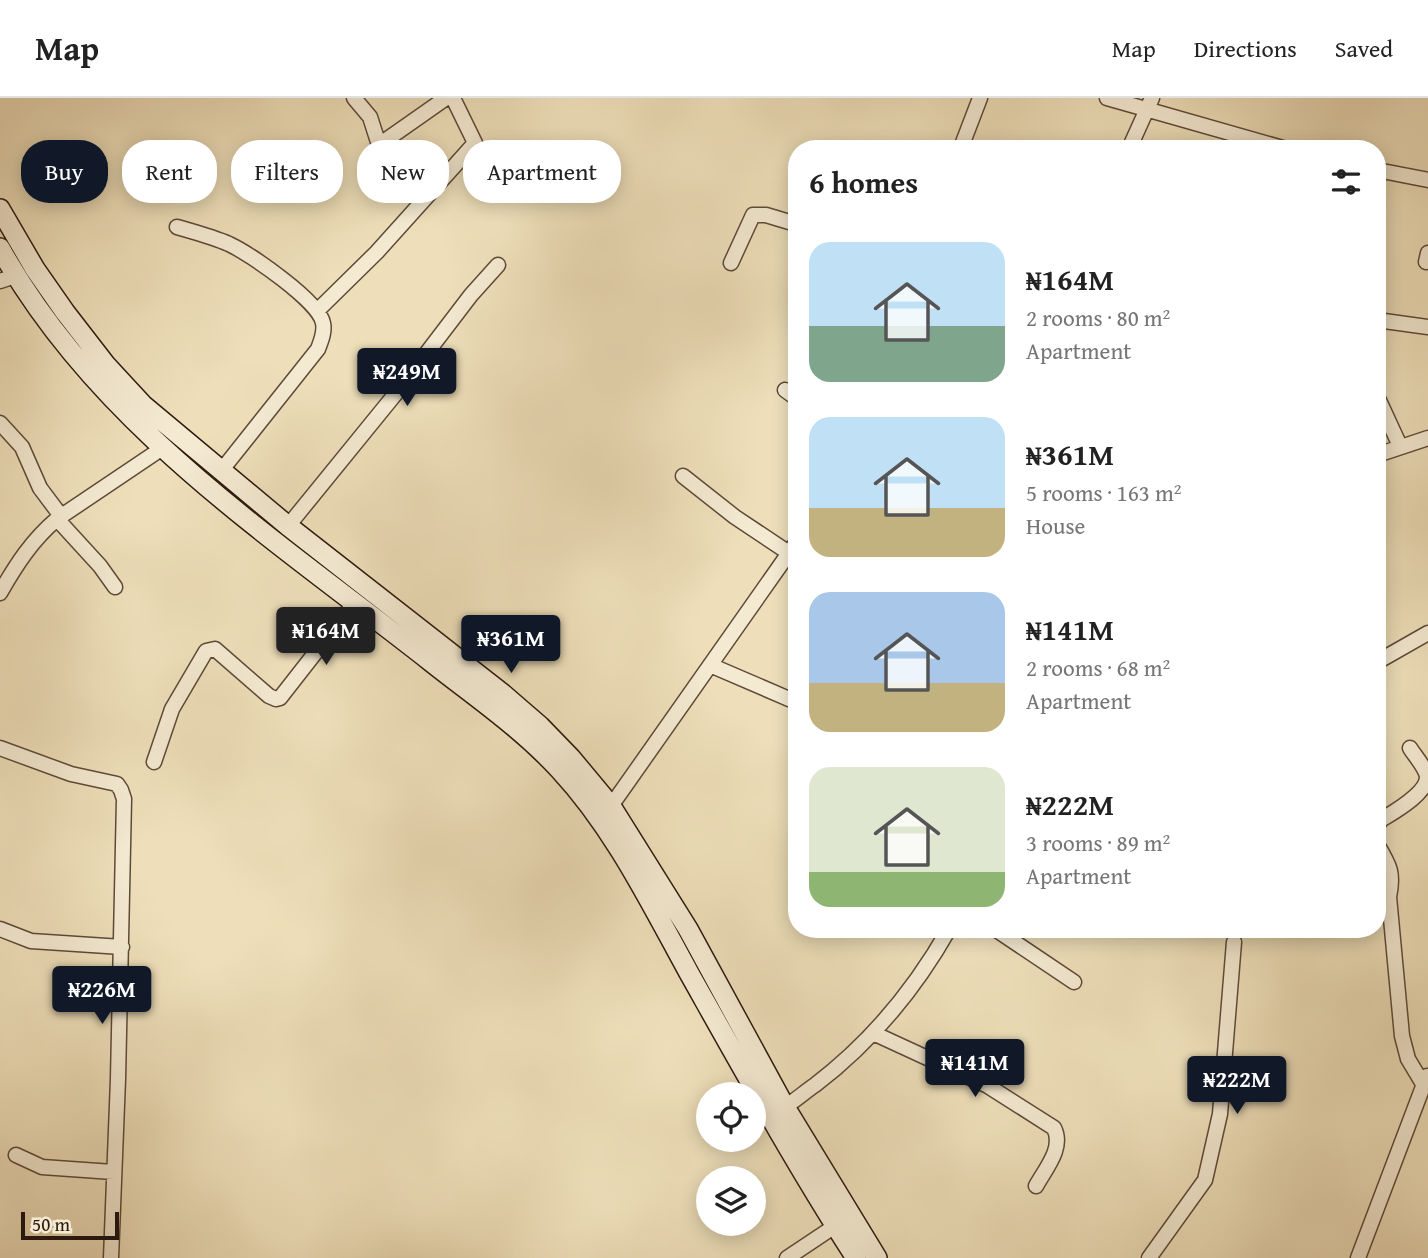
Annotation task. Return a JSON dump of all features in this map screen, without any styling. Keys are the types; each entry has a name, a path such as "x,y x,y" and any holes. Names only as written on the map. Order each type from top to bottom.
{"main road":[{"path":"0,209 58,302 106,365 143,405 288,526 512,702 571,758 611,806 688,929 835,1226 856,1258"},
{"path":"0,248 8,278 125,413 228,505 519,730 590,804 777,1111 877,1258"}],"street":[{"path":"354,98 370,117 379,145 446,98"},
{"path":"318,310 377,252 475,143 453,98"},
{"path":"964,140 980,98"},
{"path":"1107,98 1150,104 1259,140"},
{"path":"1133,140 1150,104"},
{"path":"1386,172 1428,180"},
{"path":"731,263 753,215 766,215 788,222"},
{"path":"177,227 229,244 294,288 318,310 323,323 323,336 318,349 221,471"},
{"path":"288,526 397,392 471,295 498,265"},
{"path":"1386,321 1428,327"},
{"path":"1386,416 1400,446"},
{"path":"0,423 22,447 40,488 59,518 115,587"},
{"path":"1386,451 1428,438"},
{"path":"0,593 19,560 41,532 164,447"},
{"path":"683,477 788,547"},
{"path":"611,806 788,559"},
{"path":"154,762 172,709 206,651 215,649 269,696 280,698 355,602"},
{"path":"1386,657 1428,633"},
{"path":"710,665 788,699"},
{"path":"1386,817 1419,794 1426,786 1426,774 1410,747"},
{"path":"0,748 71,774 117,784 124,799 122,947 111,1258"},
{"path":"1358,1258 1425,1079 1408,1059 1402,1037 1389,897 1392,876 1386,859"},
{"path":"0,929 31,941 122,947"},
{"path":"777,1111 831,1073 873,1033 930,962 944,938"},
{"path":"1008,938 1074,982"},
{"path":"1150,1258 1205,1180 1220,1114 1234,942"},
{"path":"873,1033 988,1086 1054,1128 1058,1136 1056,1149 1036,1186"},
{"path":"16,1156 42,1167 113,1172"},
{"path":"787,1258 835,1226"}]}
